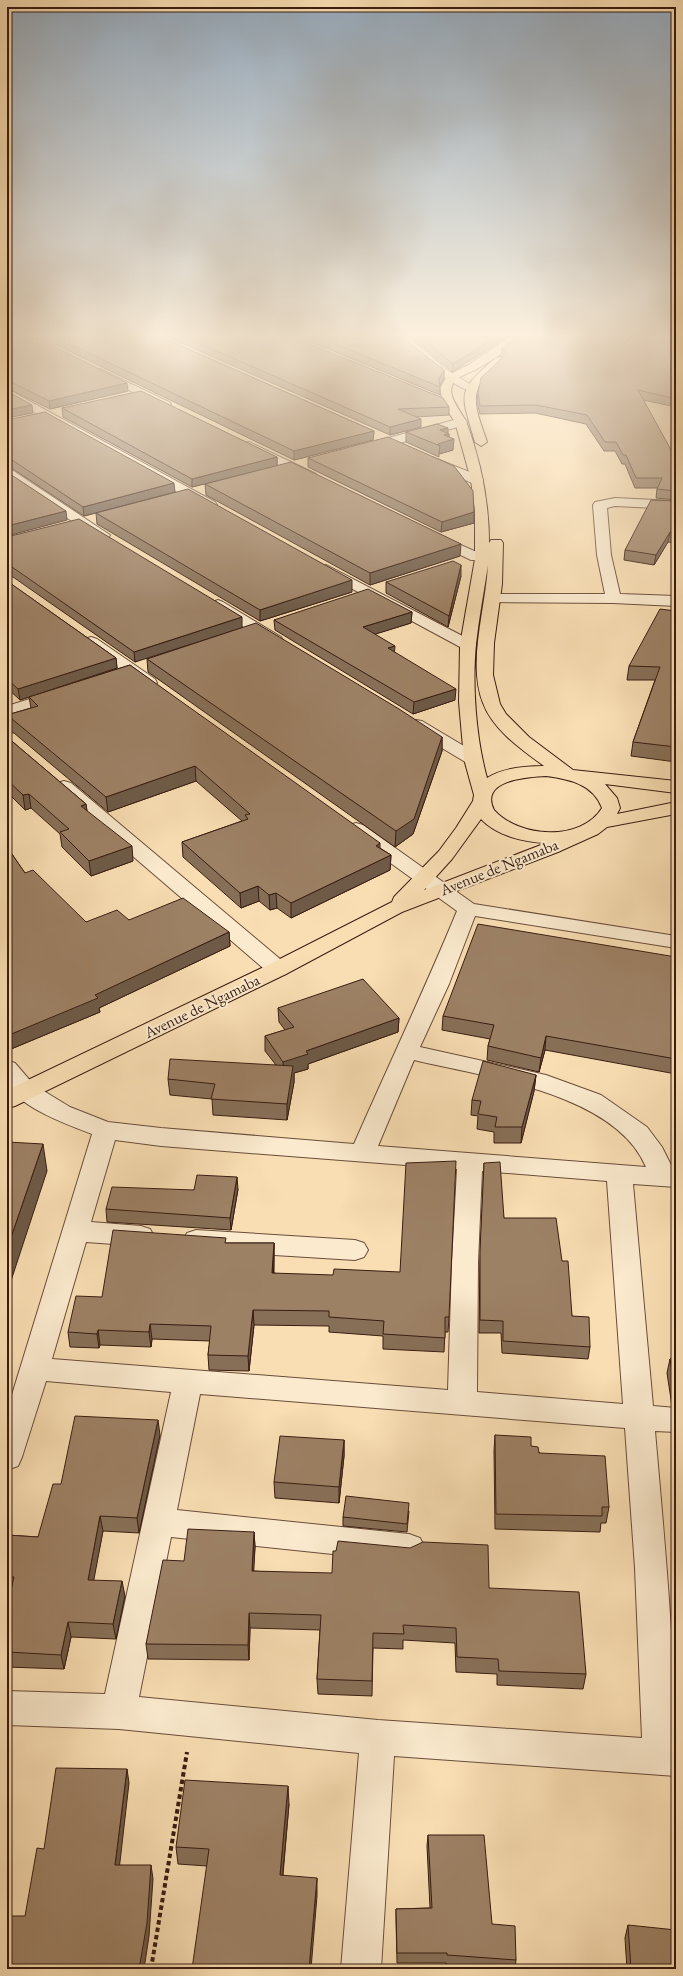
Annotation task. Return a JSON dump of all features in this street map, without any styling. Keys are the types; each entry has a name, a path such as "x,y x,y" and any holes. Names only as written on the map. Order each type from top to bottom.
{"main road":[{"path":"461,426 477,480 482,511 479,558 468,645 467,702 473,759 484,811 493,821 524,834 543,837 563,837 581,834"},
{"path":"477,426 491,481 496,510 496,557 493,598 485,645 485,670 489,697 498,716 509,728 573,776 590,782 606,794 611,808 604,822"},
{"name":"Avenue de Ngamaba","path":"395,908 426,878 467,828 490,784 497,780 514,773 546,771 573,776 623,780 676,787"},
{"name":"Avenue de Ngamaba","path":"16,1095 278,969 395,908 551,848 594,829 604,822 676,808"}],"street":[{"path":"70,426 225,513"},
{"path":"352,452 445,426"},
{"path":"376,436 403,448"},
{"path":"238,440 321,482"},
{"path":"423,457 477,480"},
{"path":"270,473 308,464"},
{"path":"7,473 83,523 117,543"},
{"path":"175,498 205,490"},
{"path":"614,598 604,555 600,505 615,502 676,505"},
{"path":"68,526 99,518"},
{"path":"420,530 479,558"},
{"path":"453,565 479,558"},
{"path":"315,562 468,645"},
{"path":"348,600 393,585"},
{"path":"204,596 250,632 290,649"},
{"path":"493,598 614,598 676,601"},
{"path":"250,632 280,622"},
{"path":"77,632 164,694"},
{"path":"7,712 75,690"},
{"path":"405,718 473,759"},
{"path":"48,773 278,969"},
{"path":"341,818 468,909 676,942"},
{"path":"362,1152 406,1051 438,984 468,909"},
{"path":"406,1051 546,1083 593,1101 638,1133 670,1178"},
{"path":"7,1068 16,1095 105,1130 161,1137 670,1178"},
{"path":"7,1457 35,1369 105,1130"},
{"path":"462,1402 465,1262 470,1162"},
{"path":"8,1714 119,1712 378,1737 669,1757 651,1568 619,1174"},
{"path":"75,1231 355,1250"},
{"path":"35,1369 676,1420"},
{"path":"119,1712 188,1380"},
{"path":"158,1522 409,1548"},
{"path":"361,1969 378,1737"}],"path":[{"path":"151,1969 192,1720"}],"building":[{"path":"7,426 71,426 174,483 83,507 12,460 7,459"},
{"path":"95,426 214,426 277,457 192,479"},
{"path":"242,426 363,426 374,431 294,451"},
{"path":"428,426 443,426 448,428 440,430 449,434 444,435 454,439 438,444 440,446 406,432"},
{"path":"594,426 658,426 676,459 676,491 657,489 662,478 636,478 626,455 623,455 616,442 605,442"},
{"path":"388,437 454,466 473,491 474,512 442,522 308,458"},
{"path":"291,462 461,544 370,573 205,484"},
{"path":"7,472 66,511 7,526"},
{"path":"188,489 352,580 260,610 96,513"},
{"path":"651,500 676,501 676,533 670,532 656,555 625,550"},
{"path":"79,519 242,617 134,652 12,567 7,566 7,537"},
{"path":"453,561 461,565 449,616 386,582"},
{"path":"7,581 116,658 18,689 7,679"},
{"path":"368,589 412,612 363,627 395,646 388,648 456,689 414,702 274,620"},
{"path":"660,609 676,611 676,747 633,742 660,667 629,666"},
{"path":"256,623 399,709 442,737 414,819 396,831 147,659"},
{"path":"130,665 380,843 376,846 391,855 291,903 276,893 269,895 258,886 240,893 182,842 248,819 245,815 250,814 195,766 106,797 12,719 7,718 7,715 38,706 29,697"},
{"path":"7,737 86,804 81,806 132,846 89,861 60,832 69,829 29,794 23,795 7,780"},
{"path":"7,847 25,873 33,870 86,922 117,910 129,920 183,898 229,932 95,995 98,998 9,1035 7,1033"},
{"path":"478,924 676,957 676,1059 546,1036 541,1058 488,1046 494,1025 443,1016"},
{"path":"363,979 399,1018 306,1051 308,1054 283,1062 265,1036 294,1027 278,1008"},
{"path":"170,1059 293,1066 287,1104 211,1099 215,1084 168,1079"},
{"path":"483,1061 536,1075 522,1127 495,1127 497,1117 478,1114 481,1101 472,1100"},
{"path":"7,1142 43,1144 7,1249"},
{"path":"456,1161 449,1317 445,1317 445,1338 383,1334 384,1321 329,1317 329,1311 253,1310 248,1356 208,1355 211,1326 150,1324 149,1332 98,1330 97,1334 68,1332 76,1296 102,1297 113,1230 226,1238 225,1243 274,1243 272,1273 333,1275 334,1269 400,1272 406,1163"},
{"path":"500,1162 504,1218 556,1218 562,1261 568,1261 572,1316 589,1317 590,1347 503,1341 503,1321 480,1320 480,1250 484,1163"},
{"path":"197,1175 237,1177 230,1218 106,1209 112,1187 194,1190"},
{"path":"670,1359 676,1359 676,1392 675,1392"},
{"path":"75,1416 158,1420 137,1518 100,1516 88,1580 122,1581 113,1624 68,1622 61,1655 7,1652 7,1608 14,1577 7,1576 7,1535 38,1537 53,1484 61,1484"},
{"path":"495,1435 531,1437 531,1446 538,1447 539,1453 605,1456 609,1507 602,1507 602,1516 496,1514"},
{"path":"280,1436 344,1440 339,1487 274,1482"},
{"path":"346,1496 409,1503 407,1524 343,1517"},
{"path":"188,1529 254,1532 252,1571 332,1573 333,1551 336,1551 338,1541 410,1548 423,1542 488,1545 489,1588 579,1592 586,1674 499,1671 498,1659 457,1657 456,1628 403,1625 404,1634 373,1633 372,1681 317,1679 321,1615 249,1613 248,1645 146,1644 163,1560 184,1561"},
{"path":"56,1768 127,1769 115,1865 151,1865 147,1923 139,1969 7,1969 7,1916 25,1916 37,1848 44,1849"},
{"path":"185,1780 288,1786 280,1875 317,1878 309,1969 192,1969 209,1849 176,1847"},
{"path":"428,1835 484,1835 492,1924 515,1926 516,1960 447,1955 447,1953 397,1953 396,1909 432,1908"},
{"path":"628,1925 676,1930 676,1969 631,1969"}]}
